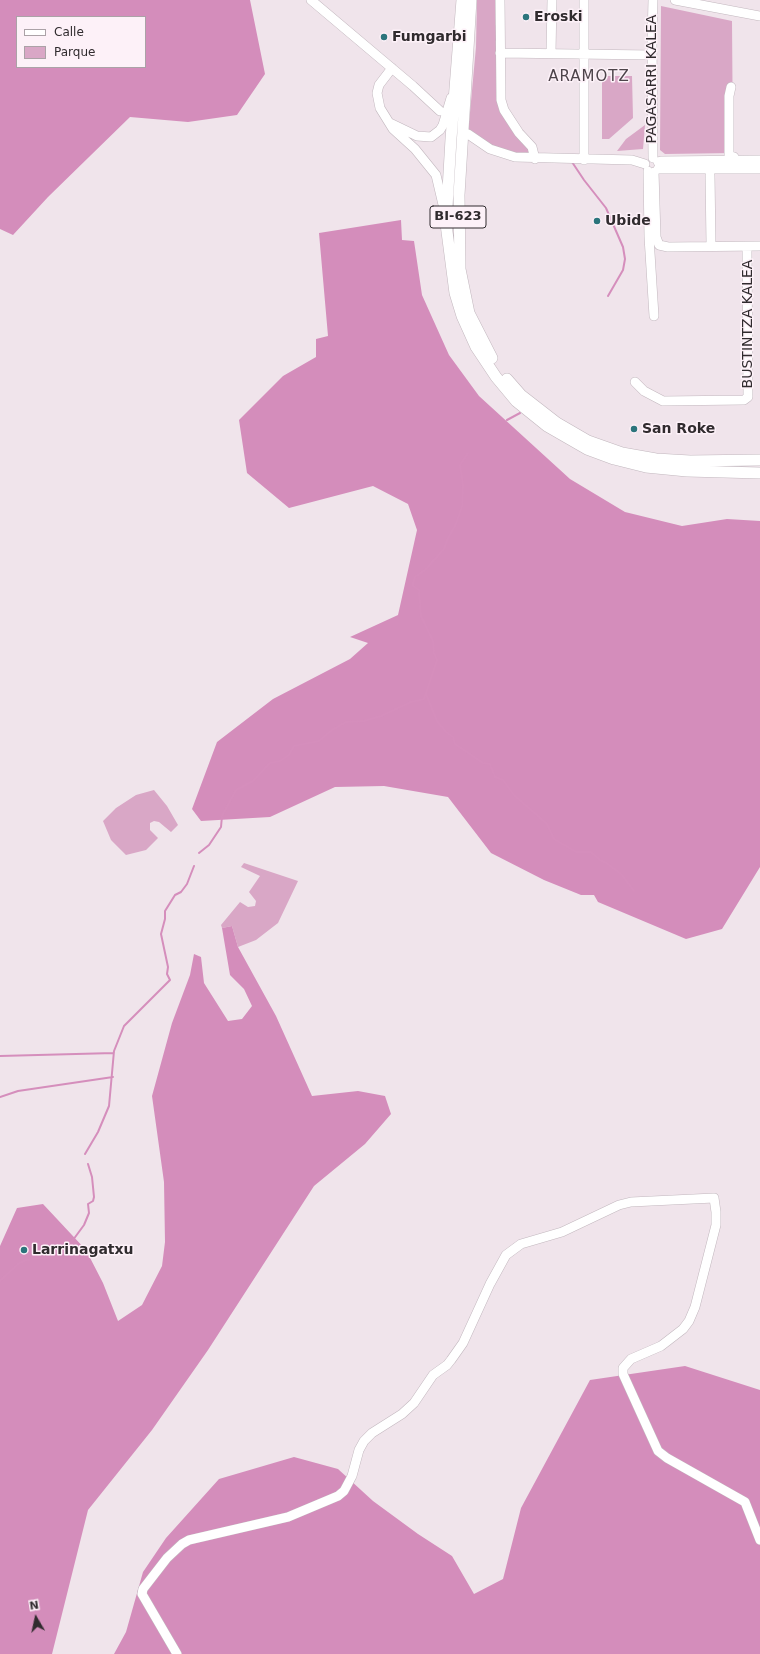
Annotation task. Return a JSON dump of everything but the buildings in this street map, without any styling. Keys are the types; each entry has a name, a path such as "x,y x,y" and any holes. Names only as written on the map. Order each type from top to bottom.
{"main road":[{"name":"BI-623","path":"462,0 446,224 451,271 462,316 476,347 496,377 516,401 535,411"},
{"name":"BI-623","path":"471,0 459,195 460,269 463,290 469,313 483,343 501,372 535,411 552,425 587,449 614,459 646,467 687,471 760,473"},
{"name":"BI-623","path":"552,425 588,441 622,452 642,456 690,461 760,460"}],"street":[{"path":"311,0 392,68 440,111"},
{"path":"500,0 501,100 504,110 519,133 532,147 535,159"},
{"path":"551,53 552,0"},
{"path":"584,0 584,160"},
{"name":"PAGASARRI KALEA","path":"654,0 652,55 654,316"},
{"path":"675,0 760,16"},
{"path":"500,53 652,55"},
{"path":"392,68 379,85 377,94 380,108 398,135 423,157 436,175 441,193 446,224"},
{"path":"390,123 417,136 425,137 434,135 440,130 445,121 456,78"},
{"path":"731,87 729,96 729,156 734,156"},
{"path":"468,134 490,149 515,157 535,159 632,160 653,166 760,169"},
{"path":"653,166 661,160 760,160"},
{"path":"710,175 711,244"},
{"path":"653,242 661,246 668,247 760,246"},
{"path":"653,242 655,251 660,252 760,251"},
{"name":"BUSTINTZA KALEA","path":"635,382 644,391 663,401 744,400 748,397 747,251"},
{"path":"177,1654 142,1594 142,1589 166,1558 189,1540 288,1517 338,1496 344,1491 352,1476 359,1450 364,1441 372,1433 402,1414 414,1403 433,1374 447,1365 463,1343 490,1284 506,1255 521,1244 562,1232 619,1205 631,1202 714,1198 716,1225 695,1307 689,1321 679,1333 661,1346 631,1359 623,1368 623,1374 626,1383 651,1432 658,1451 667,1458 745,1502 760,1540"}],"green space":[{"path":"477,0 500,0 501,100 530,150 524,158 515,157 468,134 476,47"},
{"path":"661,6 732,21 733,153 665,154 660,150"},
{"path":"605,76 632,76 633,118 609,139 602,139 602,81 605,81"},
{"path":"645,125 643,149 617,151 626,139"},
{"path":"154,790 167,806 178,825 171,832 159,822 154,821 150,823 150,830 158,838 146,850 126,855 111,840 103,821 116,808 136,795"},
{"path":"244,863 298,881 278,923 256,940 238,947 232,926 222,928 221,925 240,902 248,907 255,906 256,901 249,892 260,876 241,867"}],"shaded area":[{"path":"0,0 250,0 265,74 237,115 188,122 130,117 48,197 13,235 0,229"},
{"path":"401,220 402,240 414,241 422,295 449,355 479,396 570,479 625,512 682,526 727,519 760,521 760,867 722,929 686,939 598,902 594,895 581,895 544,880 491,853 448,797 384,786 335,787 270,817 201,821 192,809 217,742 273,699 350,659 368,643 350,637 398,615 417,530 408,504 373,486 289,508 247,473 239,420 283,376 316,357 316,339 328,336 319,233"},
{"path":"232,926 238,947 276,1016 312,1096 358,1091 385,1096 391,1114 365,1144 314,1186 208,1350 152,1430 88,1510 52,1654 0,1654 0,1246 17,1208 43,1204 86,1250 103,1283 118,1321 142,1305 162,1266 165,1242 164,1182 152,1096 172,1023 190,975 194,954 201,957 204,983 228,1021 242,1019 252,1006 244,989 230,975 222,928"},
{"path":"685,1366 760,1390 760,1654 114,1654 126,1632 143,1572 166,1538 219,1479 294,1457 338,1469 373,1501 418,1534 452,1556 474,1594 503,1579 521,1508 590,1380"}],"waterway":[{"path":"496,26 496,40"},
{"path":"572,162 606,208 623,247 625,259 623,270 608,296"},
{"path":"507,420 520,413"},
{"path":"199,853 209,845 221,827 222,816 236,790 253,781 270,763 280,761 289,755 294,746 319,741 332,730 346,722 364,721 381,716 411,702 424,699 437,660 434,653 433,641 421,616 419,590 413,586 413,583 415,577 425,570 444,549 455,526 462,507 463,485 460,465 468,453"},
{"path":"426,694 437,721 446,732 453,737 455,744 483,763 490,764 495,777 503,780 514,795 547,824 554,839 576,852 591,852 622,875 634,891"},
{"path":"85,1154 98,1132 109,1106 114,1051 124,1026 170,980 167,974 168,967 161,934 165,919 165,911 175,895 181,892 187,884 194,866"},
{"path":"0,1056 114,1053"},
{"path":"0,1097 18,1091 113,1077"},
{"path":"0,1281 18,1264 26,1260 51,1257 73,1240 84,1225 89,1213 88,1204 93,1201 94,1197 92,1177 88,1164"}],"place":[{"name":"Eroski","path":"526,17"},
{"name":"Fumgarbi","path":"384,37"},
{"name":"Ubide","path":"597,221"},
{"name":"San Roke","path":"634,429"},
{"name":"Larrinagatxu","path":"24,1250"}],"district":[{"name":"ARAMOTZ","path":"589,77"}]}
